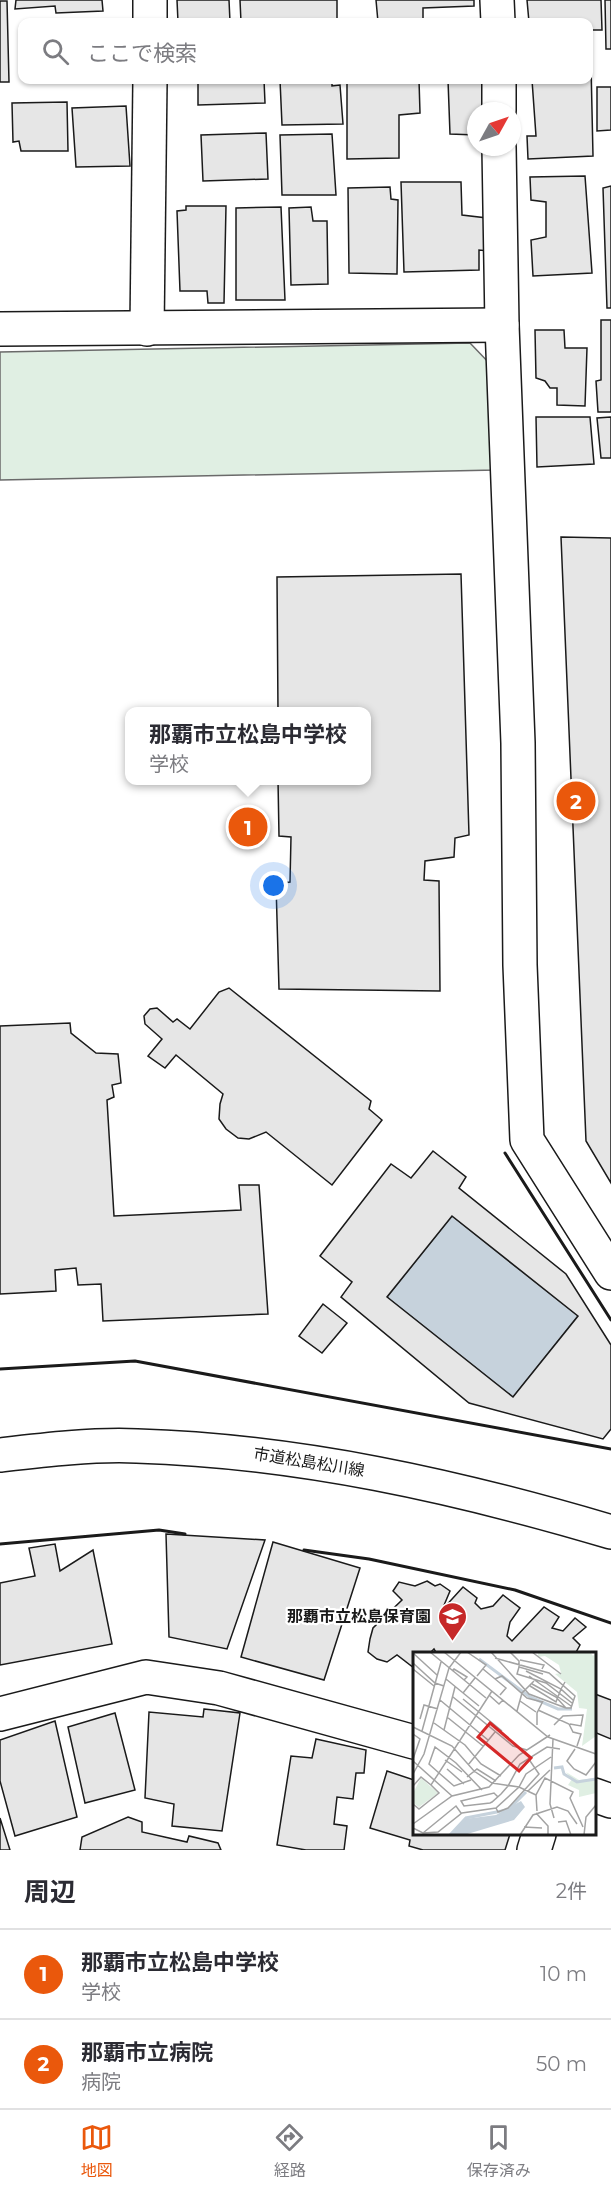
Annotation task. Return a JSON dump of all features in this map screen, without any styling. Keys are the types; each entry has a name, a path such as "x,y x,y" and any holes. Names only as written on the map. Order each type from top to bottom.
{"street":[{"path":"150,0 150,18"},
{"path":"498,0 498,18"},
{"path":"147,329 150,84"},
{"path":"498,84 499,102"},
{"path":"499,156 502,325 518,743 520,966 527,1140 611,1273"},
{"path":"0,329 502,325"},
{"name":"市道松島松川線","path":"0,1455 134,1446 256,1453 412,1479 611,1532"},
{"path":"0,1714 146,1677 219,1688 413,1742"},
{"path":"596,1796 611,1801"},
{"path":"534,1850 538,1835"}],"green space":[{"path":"470,343 493,367 496,470 0,480 0,352"}],"shaded area":[{"path":"452,1216 578,1316 513,1397 387,1297"}],"building":[{"path":"16,0 102,0 103,11 56,13 55,6 15,9"},
{"path":"177,0 229,0 230,18 178,18"},
{"path":"240,0 337,0 337,18 241,18"},
{"path":"376,0 474,0 474,6 423,8 423,18 378,18"},
{"path":"527,0 601,0 602,30 593,30 593,18 529,18"},
{"path":"605,0 611,0 611,49 606,49"},
{"path":"0,1 7,1 9,82 0,82"},
{"path":"198,84 264,84 265,103 198,105"},
{"path":"280,84 340,85 343,124 282,125"},
{"path":"347,84 419,84 420,113 399,115 399,158 347,159"},
{"path":"448,84 483,84 484,102 467,102 467,135 450,134"},
{"path":"532,84 591,84 593,156 528,159 527,136 536,136"},
{"path":"597,87 611,87 611,130 597,131"},
{"path":"67,102 68,151 21,151 19,141 13,142 12,103"},
{"path":"126,106 130,166 76,167 72,108"},
{"path":"266,133 268,179 203,181 201,135"},
{"path":"332,134 336,195 282,195 280,135"},
{"path":"585,176 592,273 533,276 531,240 546,237 546,202 531,200 530,177"},
{"path":"401,182 461,182 462,215 487,218 489,251 479,250 479,270 404,272"},
{"path":"611,186 611,308 607,308 603,188"},
{"path":"390,187 391,199 398,200 397,274 349,273 348,188"},
{"path":"186,206 226,206 224,303 208,303 207,291 180,291 177,211 186,210"},
{"path":"281,207 285,300 236,300 236,208"},
{"path":"311,207 313,221 327,221 328,284 291,285 289,208"},
{"path":"601,320 611,320 611,412 598,412 596,381 601,380"},
{"path":"535,330 564,330 565,348 587,348 585,406 557,405 557,388 550,388 545,381 536,378"},
{"path":"536,417 590,417 594,464 537,467"},
{"path":"611,417 611,458 601,458 597,418"},
{"path":"561,537 611,538 611,1183 586,1141"},
{"path":"461,574 469,835 455,838 454,857 425,861 424,880 439,881 440,991 279,989 276,884 290,882 291,837 279,836 278,785 371,785 371,707 278,707 277,577"},
{"path":"229,988 371,1101 369,1109 382,1120 332,1185 266,1132 249,1139 238,1138 226,1129 219,1119 223,1094 176,1055 165,1068 148,1056 162,1039 145,1024 144,1016 150,1009 157,1008 173,1022 177,1019 190,1029 219,992"},
{"path":"70,1023 71,1033 96,1053 118,1054 121,1083 112,1085 114,1097 107,1100 114,1216 241,1210 239,1185 259,1185 268,1314 103,1321 101,1284 78,1285 76,1268 55,1270 56,1291 0,1294 0,1026"},
{"path":"433,1151 466,1177 459,1188 566,1274 611,1345 611,1429 603,1439 469,1403 341,1297 352,1282 320,1256 391,1164 411,1178","holes":["452,1216 578,1316 513,1397 387,1297"]},
{"path":"323,1304 347,1323 322,1353 299,1336"},
{"path":"166,1534 265,1540 227,1649 169,1637"},
{"path":"273,1542 360,1568 324,1680 241,1657"},
{"path":"55,1544 60,1571 93,1550 112,1644 0,1665 0,1583 35,1576 29,1548"},
{"path":"427,1581 435,1586 440,1584 450,1591 442,1610 463,1587 477,1598 475,1603 481,1609 493,1606 503,1595 520,1608 510,1622 507,1636 512,1641 544,1607 559,1617 552,1628 563,1631 575,1618 586,1627 573,1638 580,1645 576,1652 436,1652 434,1649 431,1652 413,1652 413,1667 397,1655 387,1662 377,1659 368,1652 373,1628 402,1600 393,1591 399,1582 415,1586"},
{"path":"596,1694 611,1700 611,1739 596,1733"},
{"path":"204,1709 240,1713 222,1831 172,1826 174,1804 145,1798 149,1712 203,1717"},
{"path":"115,1713 135,1790 85,1803 68,1727"},
{"path":"55,1721 77,1817 15,1836 0,1781 0,1740"},
{"path":"316,1739 366,1750 364,1773 356,1773 353,1799 337,1797 334,1824 347,1826 344,1850 306,1850 277,1845 291,1756 312,1758"},
{"path":"387,1771 413,1780 413,1835 510,1835 505,1850 423,1850 409,1846 410,1840 370,1828"},
{"path":"128,1817 142,1822 142,1832 187,1842 189,1836 218,1843 221,1850 80,1850 82,1837"},
{"path":"0,1818 10,1850 0,1850"}],"wall":[{"path":"505,1153 611,1320"},
{"path":"0,1369 135,1361 611,1449"},
{"path":"0,1544 159,1530 185,1534"},
{"path":"304,1550 369,1559 515,1590 611,1623"}],"place":[{"name":"那覇市立病院","path":"576,801"},
{"name":"那覇市立松島中学校","path":"248,827"},
{"name":"那覇市立松島保育園","path":"452,1642"}]}
